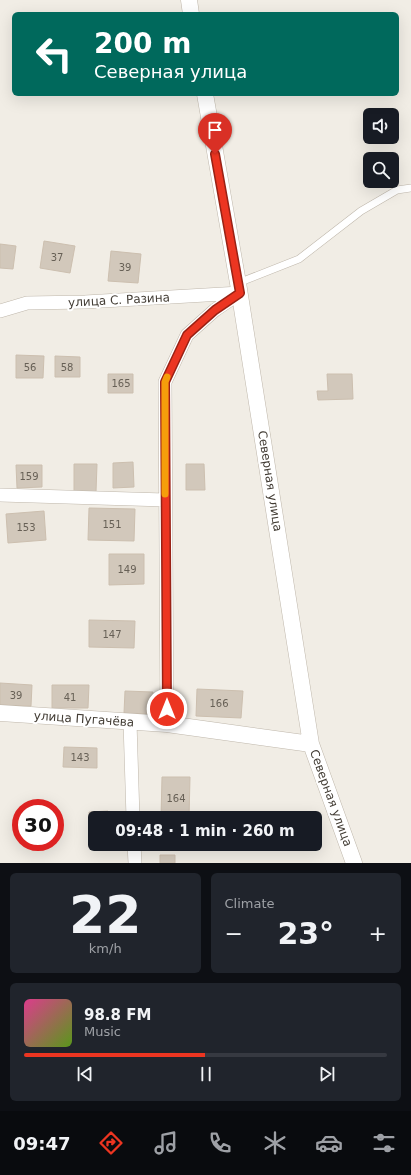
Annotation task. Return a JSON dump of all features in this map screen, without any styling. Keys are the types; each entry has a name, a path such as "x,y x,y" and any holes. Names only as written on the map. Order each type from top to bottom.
{"street":[{"path":"189,0 191,12"},
{"name":"Северная улица","path":"205,96 239,288 311,744 354,863"},
{"path":"167,724 165,382 187,335 239,288"},
{"name":"улица С. Разина","path":"0,311 27,303 85,302 239,288"},
{"path":"0,495 165,500"},
{"name":"улица Пугачёва","path":"0,713 167,724 311,744"},
{"path":"130,722 133,811"},
{"path":"134,851 134,863"}],"lane":[{"path":"239,288 299,259 361,211 398,190 411,188"}],"building":[{"path":"44,241 75,246 70,273 40,268"},
{"path":"0,244 16,246 13,269 0,268"},
{"path":"111,251 141,254 138,283 108,281"},
{"path":"16,355 44,356 43,378 16,378"},
{"path":"55,356 80,357 80,377 55,377"},
{"path":"108,374 133,374 133,393 108,393"},
{"path":"327,374 352,374 353,399 318,400 317,391 328,391"},
{"path":"133,462 134,487 113,488 113,463"},
{"path":"74,464 97,464 96,492 74,492"},
{"path":"186,464 204,464 205,490 186,490"},
{"path":"16,465 42,465 42,487 17,488"},
{"path":"89,508 135,509 134,541 88,540"},
{"path":"44,511 46,540 8,543 6,514"},
{"path":"109,554 144,554 144,584 109,585"},
{"path":"89,620 135,621 134,648 89,647"},
{"path":"0,683 32,685 31,706 0,705"},
{"path":"52,685 89,685 88,708 52,708"},
{"path":"197,689 243,691 241,718 196,716"},
{"path":"125,691 153,692 152,714 124,713"},
{"path":"64,747 97,748 97,768 63,767"},
{"path":"162,777 190,777 189,811 161,811"},
{"path":"160,855 175,855 175,863 160,863"}],"slow traffic":[{"path":"165,494 165,382 167,377"}],"route":[{"path":"167,709 165,382 187,335 215,310 240,293 215,154"}]}
